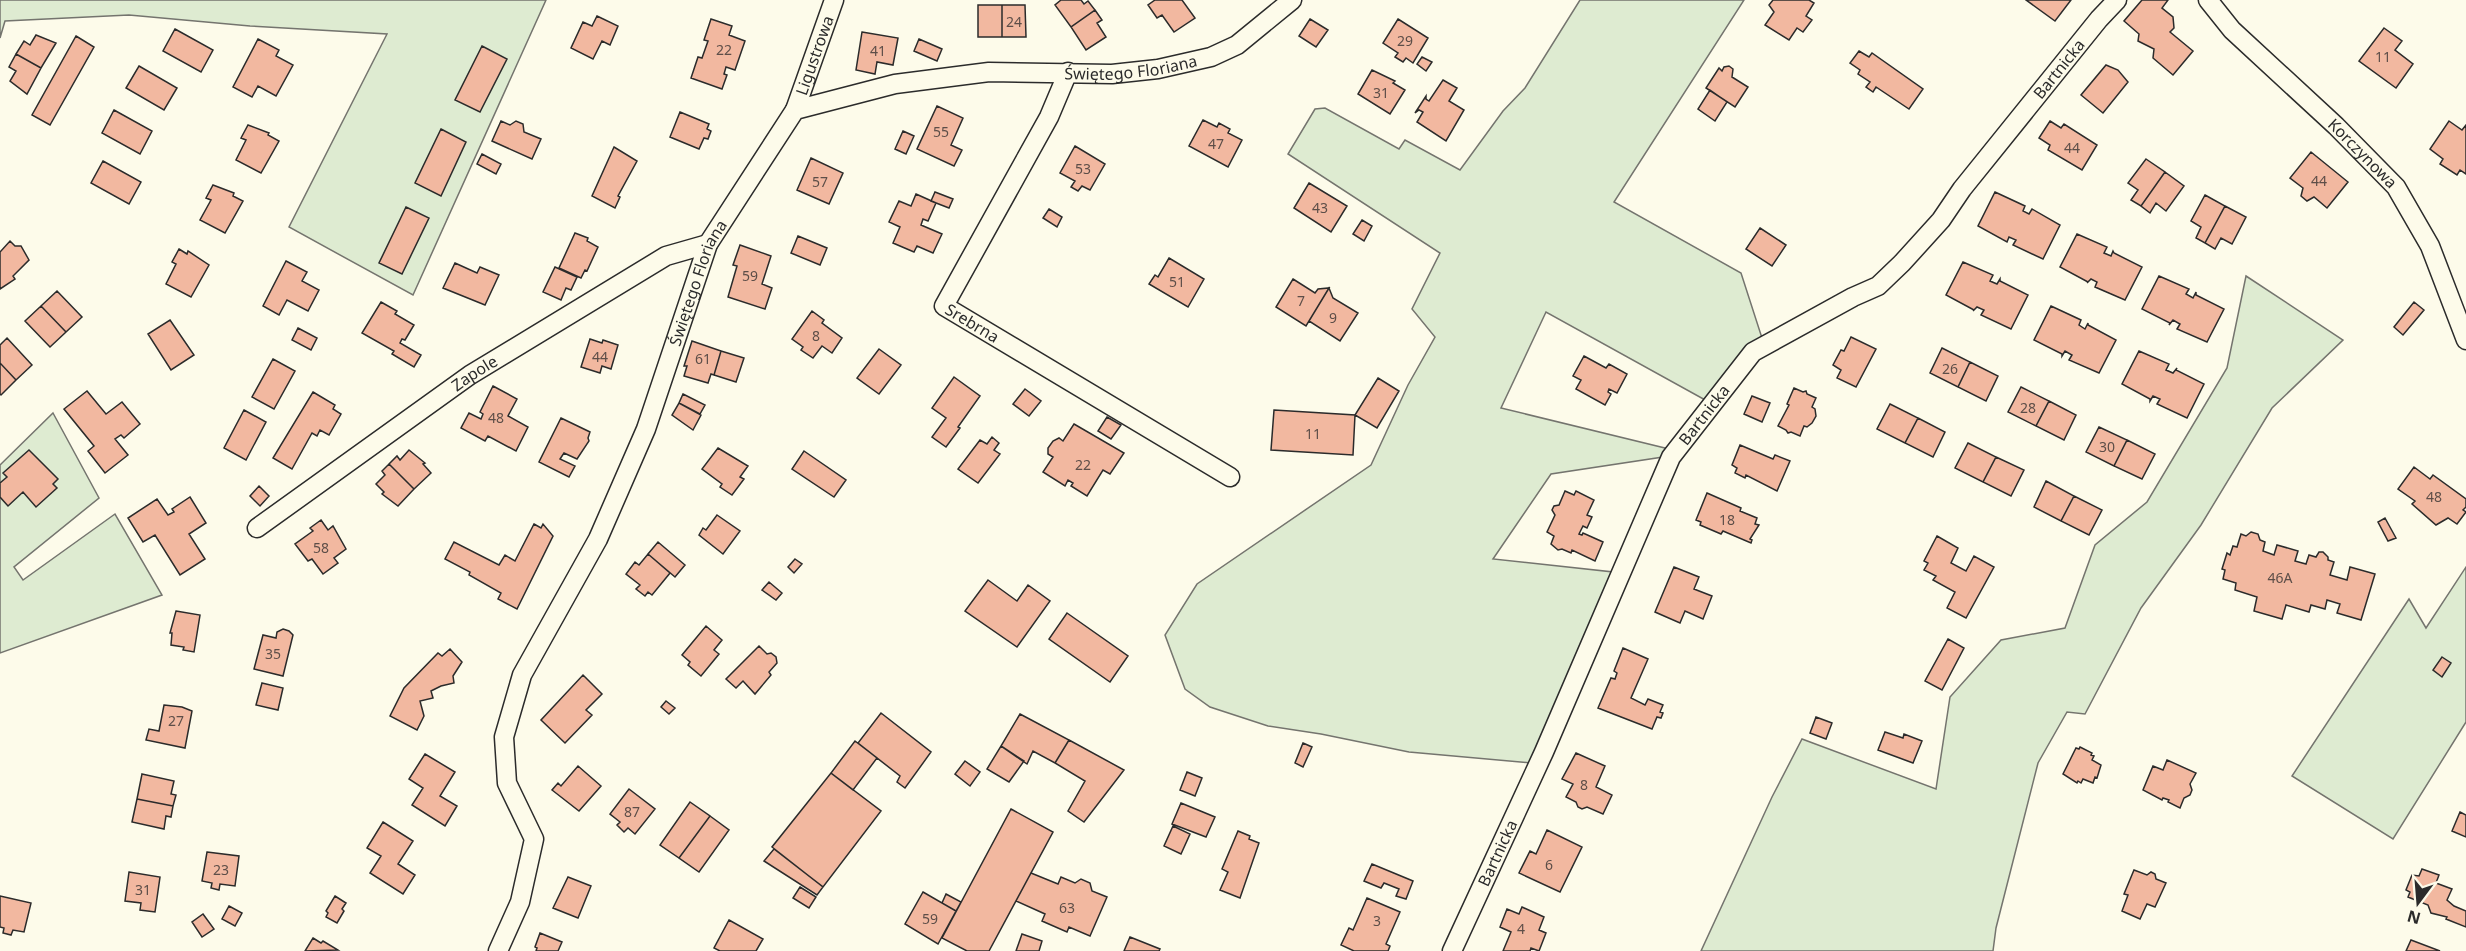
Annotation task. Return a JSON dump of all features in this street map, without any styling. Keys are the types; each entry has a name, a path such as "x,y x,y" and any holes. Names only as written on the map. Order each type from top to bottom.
{"street":[{"name":"Ligustrowa","path":"795,110 834,0"},
{"name":"Świętego Floriana","path":"498,951 520,902 534,839 507,783 504,737 522,675 598,539 646,429 708,244 795,110 895,84 989,72 1112,74 1158,69 1211,57 1237,45 1292,0"},
{"name":"Bartnicka","path":"1452,951 1544,752 1671,457 1753,352 1853,297 1878,286 1902,263 1941,220 1990,154 2117,0"},
{"name":"Korczynowa","path":"2208,0 2232,30 2337,126 2396,187 2430,246 2466,340"},
{"name":"Srebrna","path":"1068,72 1049,117 944,306 1230,477"},
{"name":"Zapole","path":"256,528 470,375 666,256 708,244"}],"green space":[{"path":"0,0 546,0 413,295 289,227 387,34 250,26 129,15 5,21 0,38"},
{"path":"1580,0 1744,0 1614,202 1741,273 1762,338 1707,401 1546,312 1501,408 1669,449 1663,457 1551,474 1493,559 1613,572 1531,763 1409,752 1268,726 1210,707 1185,689 1165,635 1197,584 1371,465 1408,385 1435,337 1412,309 1440,253 1288,154 1315,109 1325,108 1399,149 1405,140 1460,170 1503,111 1525,88"},
{"path":"2246,276 2343,340 2272,408 2201,525 2141,608 2085,714 2067,712 2038,763 1996,928 1993,951 1701,951 1772,797 1802,739 1936,789 1950,697 2001,640 2065,628 2095,545 2147,502 2227,368"},
{"path":"53,413 99,498 14,567 23,580 115,514 162,595 0,653 0,465"},
{"path":"2466,567 2466,722 2393,839 2292,776 2409,599 2426,628"}],"building":[{"path":"1061,0 1081,0 1084,4 1088,1 1095,10 1071,27 1055,5"},
{"path":"1155,0 1182,0 1195,18 1174,32 1162,15 1157,18 1148,5"},
{"path":"1773,0 1809,0 1814,3 1806,16 1812,20 1803,32 1797,28 1789,40 1765,25 1774,12 1769,5"},
{"path":"2026,0 2071,0 2055,21"},
{"path":"2142,0 2168,0 2162,8 2173,17 2174,28 2170,32 2193,51 2173,75 2153,58 2154,49 2138,41 2139,34 2124,21"},
{"path":"978,5 1002,5 1002,37 978,37"},
{"path":"1002,5 1025,5 1026,37 1002,37"},
{"path":"1095,10 1102,20 1097,23 1106,37 1086,50 1071,27"},
{"path":"597,16 618,26 610,45 602,41 593,59 571,48 583,22 592,26"},
{"path":"711,19 732,26 729,35 745,41 735,70 726,67 724,74 727,75 722,89 691,78 698,57 702,58 708,41 704,40"},
{"path":"1310,19 1328,30 1316,47 1299,36"},
{"path":"1398,19 1428,38 1413,63 1406,58 1403,62 1395,57 1398,53 1383,43"},
{"path":"2384,28 2402,41 2395,50 2413,64 2396,88 2359,61"},
{"path":"175,29 213,50 201,72 163,51"},
{"path":"862,32 898,38 893,65 877,62 875,74 856,70"},
{"path":"36,35 56,43 41,68 16,54 24,41 30,45"},
{"path":"76,36 94,47 50,125 32,115"},
{"path":"258,39 279,50 276,56 293,65 276,96 258,86 252,97 233,87"},
{"path":"919,39 942,49 937,61 914,51"},
{"path":"482,46 507,59 480,112 455,100"},
{"path":"1859,51 1869,57 1872,53 1923,89 1909,109 1876,87 1873,92 1866,87 1870,82 1858,74 1860,70 1850,63"},
{"path":"16,54 41,68 27,94 10,81 16,71 9,67"},
{"path":"1422,57 1432,62 1426,71 1417,64"},
{"path":"2106,65 2118,70 2128,82 2103,113 2081,95"},
{"path":"139,66 177,88 164,110 126,88"},
{"path":"1729,66 1733,69 1732,77 1748,87 1735,107 1706,88 1719,68 1722,71 1724,67"},
{"path":"1372,70 1395,81 1393,83 1405,90 1390,114 1358,94"},
{"path":"1443,80 1457,88 1449,101 1464,110 1446,141 1417,122 1423,112 1419,110 1415,113 1426,96 1429,101"},
{"path":"1710,90 1727,102 1715,121 1698,109"},
{"path":"937,106 963,118 951,145 962,150 954,166 917,149"},
{"path":"114,110 152,131 140,154 102,133"},
{"path":"680,112 709,124 707,129 711,131 708,139 704,138 699,149 670,137"},
{"path":"1203,120 1217,127 1219,123 1230,129 1228,133 1242,140 1228,167 1189,146"},
{"path":"501,121 510,125 516,121 523,124 524,132 541,139 532,159 492,141"},
{"path":"2050,121 2061,128 2064,124 2097,145 2082,170 2048,150 2050,145 2039,138"},
{"path":"2449,121 2462,130 2466,125 2466,174 2460,170 2457,175 2440,164 2443,159 2430,149"},
{"path":"248,125 269,133 268,135 279,141 261,173 236,160 246,140 241,138"},
{"path":"441,129 466,142 441,196 415,183"},
{"path":"903,131 914,136 906,154 895,149"},
{"path":"1075,146 1105,164 1090,190 1082,186 1078,191 1071,187 1075,181 1060,173"},
{"path":"614,147 637,161 618,196 620,197 615,208 592,196"},
{"path":"2311,152 2348,182 2327,208 2314,197 2307,201 2301,196 2303,188 2290,178"},
{"path":"482,154 501,164 496,174 477,164"},
{"path":"811,158 843,173 829,204 797,190"},
{"path":"2146,159 2165,172 2141,206 2131,200 2138,190 2128,183"},
{"path":"103,161 141,182 129,204 91,183"},
{"path":"2165,172 2184,186 2166,211 2156,203 2150,213 2141,206"},
{"path":"1309,183 1347,206 1331,232 1294,208"},
{"path":"213,185 234,193 233,196 243,201 225,233 200,220 211,200 206,198"},
{"path":"935,192 953,199 949,208 931,201"},
{"path":"1995,192 2025,206 2023,211 2029,214 2032,209 2060,225 2043,259 2013,245 2016,240 2009,237 2007,242 1978,226"},
{"path":"916,194 936,203 928,221 923,219 921,225 942,234 933,253 917,246 914,252 893,243 900,227 889,222 899,201 911,206"},
{"path":"2205,195 2225,206 2205,243 2196,238 2201,227 2191,221"},
{"path":"2225,206 2246,217 2232,244 2221,238 2215,249 2205,243"},
{"path":"406,207 429,218 402,274 379,263"},
{"path":"1049,209 1062,217 1057,227 1043,218"},
{"path":"1362,220 1372,226 1364,241 1353,234"},
{"path":"1760,228 1786,245 1772,266 1746,249"},
{"path":"575,233 588,238 587,241 598,247 587,271 585,270 581,278 559,268"},
{"path":"2077,234 2107,247 2104,253 2111,256 2113,251 2142,267 2125,300 2095,287 2097,282 2091,279 2088,282 2060,267"},
{"path":"798,236 827,248 820,265 791,253"},
{"path":"10,241 15,246 21,246 29,260 13,276 15,279 0,289 0,252"},
{"path":"740,245 771,256 762,284 772,288 765,309 728,297 737,266 733,265"},
{"path":"179,249 187,254 188,251 209,265 191,297 166,284 176,264 172,262"},
{"path":"1169,258 1204,279 1188,307 1149,284 1155,275 1158,277"},
{"path":"286,261 307,272 302,281 319,290 308,311 287,300 279,315 263,306"},
{"path":"1963,262 1993,275 1990,281 1997,284 2000,279 2028,295 2011,329 1981,315 1984,310 1977,307 1974,310 1946,295"},
{"path":"455,263 477,273 480,267 499,275 485,305 443,288"},
{"path":"555,267 577,277 571,290 566,288 561,300 543,292"},
{"path":"2159,276 2189,289 2186,294 2193,298 2196,292 2196,295 2224,309 2207,342 2177,329 2180,324 2173,320 2169,325 2170,323 2142,309"},
{"path":"1293,279 1315,293 1318,289 1329,288 1306,326 1276,307"},
{"path":"1329,288 1333,298 1358,313 1340,341 1309,321"},
{"path":"57,291 82,317 66,332 41,306"},
{"path":"381,302 397,311 395,314 414,325 405,340 402,339 400,343 421,355 414,367 392,354 394,351 362,333"},
{"path":"2414,302 2424,310 2403,335 2394,327"},
{"path":"41,306 66,332 50,347 25,321"},
{"path":"2051,306 2081,320 2079,325 2085,329 2088,323 2116,340 2099,373 2069,360 2072,355 2065,351 2062,356 2034,340"},
{"path":"812,311 824,320 822,323 842,338 832,353 822,346 813,358 801,350 803,347 792,339"},
{"path":"170,320 194,355 171,370 148,334"},
{"path":"298,328 317,338 311,350 292,340"},
{"path":"1851,337 1876,349 1856,387 1837,378 1841,370 1833,365"},
{"path":"7,338 32,365 16,380 0,363 0,345"},
{"path":"590,339 618,345 611,369 602,366 600,373 581,367"},
{"path":"692,341 721,351 714,375 711,374 708,383 684,376 687,366 684,366"},
{"path":"1942,348 1970,362 1958,387 1930,373"},
{"path":"879,349 901,365 879,394 857,378"},
{"path":"721,351 744,358 736,382 714,375"},
{"path":"2139,351 2169,364 2166,370 2173,373 2177,368 2176,370 2204,384 2187,418 2157,404 2160,399 2153,396 2150,401 2122,384"},
{"path":"1584,356 1606,368 1609,364 1627,374 1617,393 1609,389 1608,392 1611,394 1605,405 1576,389 1581,380 1573,376"},
{"path":"273,359 295,371 274,409 252,397"},
{"path":"1970,362 1998,376 1986,401 1958,387"},
{"path":"0,363 16,380 1,395 0,394"},
{"path":"954,377 980,396 946,447 932,437 946,418 932,408"},
{"path":"1378,378 1399,391 1377,428 1355,415"},
{"path":"493,386 517,399 508,416 528,427 516,451 488,436 485,441 461,428 469,413 481,419 483,414 480,412"},
{"path":"2021,387 2049,401 2036,426 2008,412"},
{"path":"1794,388 1806,391 1807,394 1816,398 1812,407 1815,409 1816,416 1812,423 1807,427 1804,426 1800,436 1788,433 1778,426 1789,405 1787,404"},
{"path":"1025,389 1041,401 1029,416 1013,404"},
{"path":"87,391 106,414 122,402 140,424 124,438 121,435 115,439 128,455 105,473 88,451 94,446 64,409"},
{"path":"313,392 335,405 333,409 341,414 329,435 320,430 317,436 312,433 292,469 273,458"},
{"path":"683,394 705,405 700,414 679,403"},
{"path":"1752,396 1770,403 1762,422 1744,414"},
{"path":"2049,401 2076,415 2064,440 2036,426"},
{"path":"679,403 701,415 693,430 672,415"},
{"path":"1890,404 1918,418 1905,443 1877,429"},
{"path":"244,410 266,422 246,460 224,448"},
{"path":"1274,410 1355,415 1353,455 1271,450"},
{"path":"1107,417 1121,425 1111,439 1098,431"},
{"path":"561,418 590,432 589,441 577,459 564,453 560,459 575,466 569,477 539,462"},
{"path":"1918,418 1945,432 1933,457 1905,443"},
{"path":"1074,424 1124,453 1110,474 1103,470 1087,496 1071,486 1073,483 1068,480 1065,486 1043,472 1053,457 1048,454 1048,448 1053,441 1059,438 1063,441"},
{"path":"2099,427 2127,440 2114,466 2086,452"},
{"path":"992,437 999,443 994,450 1000,454 978,483 958,469 980,440 987,444"},
{"path":"2127,440 2155,454 2142,479 2114,466"},
{"path":"1968,443 1996,457 1983,482 1955,468"},
{"path":"1740,445 1773,459 1775,455 1790,461 1777,491 1746,475 1745,478 1735,473 1737,468 1732,465"},
{"path":"718,448 748,466 740,477 744,479 732,495 720,487 722,484 702,469"},
{"path":"29,450 58,479 53,484 57,488 36,507 23,492 8,506 0,497 0,483 7,477 3,473"},
{"path":"409,450 425,463 423,464 431,473 414,489 389,464 397,456 400,460"},
{"path":"804,451 846,480 834,497 792,469"},
{"path":"1996,457 2024,470 2011,496 1983,482"},
{"path":"389,464 414,489 398,506 382,494 384,492 376,484 385,475 382,471"},
{"path":"2414,467 2430,479 2433,475 2466,499 2466,507 2463,510 2466,512 2457,524 2448,518 2436,525 2412,504 2415,501 2398,489"},
{"path":"2046,481 2074,496 2061,521 2034,507"},
{"path":"259,486 269,496 260,506 250,496"},
{"path":"1565,491 1574,495 1576,491 1594,500 1587,515 1592,517 1587,528 1583,526 1579,534 1583,533 1603,542 1595,561 1572,550 1571,553 1562,549 1558,550 1551,544 1554,536 1547,532 1555,515 1552,510 1554,506 1559,505"},
{"path":"1707,493 1757,518 1755,524 1759,525 1750,539 1751,543 1723,531 1721,534 1700,525 1701,522 1696,520"},
{"path":"2074,496 2102,510 2089,535 2061,521"},
{"path":"190,497 206,523 189,534 205,559 180,575 155,535 143,542 128,518 157,499 168,515 174,512 172,509"},
{"path":"717,515 740,531 723,554 699,535 703,528 706,530"},
{"path":"2385,518 2396,538 2388,541 2378,522"},
{"path":"321,520 328,530 333,526 346,549 334,558 338,563 323,574 312,559 308,561 295,544 313,531 310,528"},
{"path":"534,524 541,528 543,524 553,536 517,609 498,599 501,593 469,575 470,572 445,559 454,542 499,565 505,555 515,561"},
{"path":"2251,532 2258,534 2260,540 2265,542 2263,551 2274,555 2277,545 2298,551 2295,561 2306,564 2309,555 2316,557 2319,552 2323,552 2328,560 2334,562 2330,575 2347,580 2350,567 2375,574 2361,620 2337,613 2340,604 2327,600 2325,609 2311,605 2309,612 2286,605 2282,619 2254,611 2257,597 2235,590 2236,583 2223,579 2225,570 2222,569 2227,553 2230,555 2233,546 2237,547 2241,534 2246,536"},
{"path":"1937,536 1958,548 1951,563 1966,571 1974,556 1994,567 1966,618 1947,608 1955,592 1933,580 1936,576 1924,570 1928,563 1924,561"},
{"path":"658,542 685,565 675,577 648,554"},
{"path":"648,554 670,573 652,595 648,592 645,596 636,589 640,585 626,574 635,562 639,565"},
{"path":"795,559 802,564 794,573 788,567"},
{"path":"1674,567 1699,577 1694,589 1712,596 1703,619 1685,611 1680,623 1655,612"},
{"path":"988,580 1017,601 1028,585 1050,601 1017,647 965,611"},
{"path":"769,582 782,593 776,600 762,590"},
{"path":"176,611 200,615 194,652 183,650 184,647 171,645 172,633 170,633"},
{"path":"1067,613 1128,656 1110,682 1049,639"},
{"path":"706,626 722,640 714,650 719,654 701,676 688,665 690,662 682,655"},
{"path":"283,629 293,635 283,676 254,669 263,635 276,638 277,632"},
{"path":"1948,639 1964,648 1942,690 1925,681"},
{"path":"759,646 767,654 771,653 776,657 777,663 769,672 771,675 755,694 743,681 736,688 726,679"},
{"path":"1623,648 1648,659 1631,698 1645,705 1648,699 1663,705 1660,712 1663,713 1661,718 1657,717 1652,729 1598,708 1611,678 1615,679 1617,673 1614,671"},
{"path":"450,649 462,662 453,676 454,683 431,691 433,698 420,701 424,716 417,730 390,716 404,688 438,653 442,656"},
{"path":"2442,657 2451,663 2442,677 2433,670"},
{"path":"583,675 602,694 586,710 592,715 565,743 541,720"},
{"path":"262,683 283,688 278,710 256,705"},
{"path":"666,701 675,708 669,714 661,707"},
{"path":"164,705 182,707 192,711 185,748 146,740 149,729 159,731"},
{"path":"881,713 931,752 905,788 897,782 900,776 858,743"},
{"path":"1020,714 1069,740 1055,763 1033,751 1027,764 1001,746"},
{"path":"1816,717 1832,723 1826,739 1810,733"},
{"path":"1885,732 1903,738 1904,734 1922,741 1913,763 1878,750"},
{"path":"1069,740 1124,770 1084,822 1068,811 1085,781 1055,763"},
{"path":"855,741 877,758 853,790 831,773"},
{"path":"1303,743 1312,747 1303,767 1295,763"},
{"path":"1001,746 1024,761 1009,782 987,769"},
{"path":"2080,747 2092,753 2091,755 2094,756 2092,760 2101,765 2093,783 2083,779 2081,783 2078,781 2077,783 2063,774 2076,748"},
{"path":"1576,753 1605,766 1596,787 1612,795 1603,814 1587,807 1582,809 1576,802 1566,797 1573,784 1562,779"},
{"path":"425,754 455,772 440,796 457,806 445,826 412,805 423,788 409,779"},
{"path":"2167,760 2196,773 2190,784 2192,790 2190,795 2184,798 2180,808 2168,802 2169,800 2163,798 2162,800 2143,790 2153,766 2163,770"},
{"path":"965,761 980,772 970,786 955,774"},
{"path":"578,766 601,786 579,811 552,790 558,783 561,786"},
{"path":"1187,772 1202,778 1195,796 1180,790"},
{"path":"831,773 881,811 823,887 772,847"},
{"path":"142,774 174,781 171,794 176,795 173,806 137,799"},
{"path":"629,789 655,809 635,834 628,828 624,832 617,825 620,822 610,814"},
{"path":"137,799 173,806 171,817 166,816 164,829 132,822"},
{"path":"690,802 710,816 679,858 660,845"},
{"path":"1181,803 1215,817 1206,837 1172,824"},
{"path":"1011,809 1053,832 989,951 967,951 942,938"},
{"path":"2460,812 2466,815 2466,837 2452,831"},
{"path":"710,816 729,830 699,872 679,858"},
{"path":"383,822 413,841 398,864 415,875 403,894 370,873 381,856 367,848"},
{"path":"1173,826 1190,834 1181,854 1164,846"},
{"path":"1547,830 1582,847 1560,892 1519,873 1530,851 1536,854"},
{"path":"1238,831 1259,843 1240,898 1220,890 1228,872 1222,869"},
{"path":"774,849 823,887 817,895 764,861"},
{"path":"207,852 239,856 235,886 220,884 219,890 211,888 212,883 202,881"},
{"path":"1372,864 1413,881 1406,899 1396,896 1399,889 1384,883 1381,888 1364,881"},
{"path":"2422,869 2439,875 2436,883 2452,889 2447,900 2466,911 2466,927 2446,919 2447,917 2431,913 2428,905 2408,897 2410,892 2406,890 2412,875 2419,876"},
{"path":"2134,870 2147,875 2151,872 2155,874 2156,879 2166,883 2155,907 2147,904 2140,919 2122,911 2128,895 2124,894"},
{"path":"129,872 160,877 155,912 140,910 141,903 125,901"},
{"path":"1031,873 1058,884 1061,877 1075,883 1081,879 1090,883 1092,891 1107,897 1090,936 1069,927 1067,932 1042,921 1045,914 1016,901"},
{"path":"568,877 591,886 578,918 553,908"},
{"path":"800,887 816,897 809,908 793,898"},
{"path":"923,892 956,911 938,944 905,924"},
{"path":"946,894 961,902 956,911 942,903"},
{"path":"0,896 31,903 24,932 13,930 11,935 3,933 4,928 0,927"},
{"path":"335,896 346,903 337,923 326,917 328,913 326,911"},
{"path":"1367,898 1400,912 1386,944 1390,946 1388,951 1354,951 1341,945 1349,928 1353,930"},
{"path":"229,906 242,913 235,926 222,919"},
{"path":"1522,907 1544,917 1539,930 1546,933 1539,951 1531,948 1530,951 1503,951 1511,932 1500,927 1507,909 1519,914"},
{"path":"203,914 214,929 202,937 192,922"},
{"path":"729,920 763,939 756,951 720,951 714,948"},
{"path":"540,933 562,942 558,951 536,951 535,947"},
{"path":"1022,934 1042,941 1039,951 1016,951"},
{"path":"1130,937 1160,949 1159,951 1124,951"},
{"path":"313,938 321,943 323,941 338,950 305,951"},
{"path":"2411,940 2440,951 2406,951"}]}
